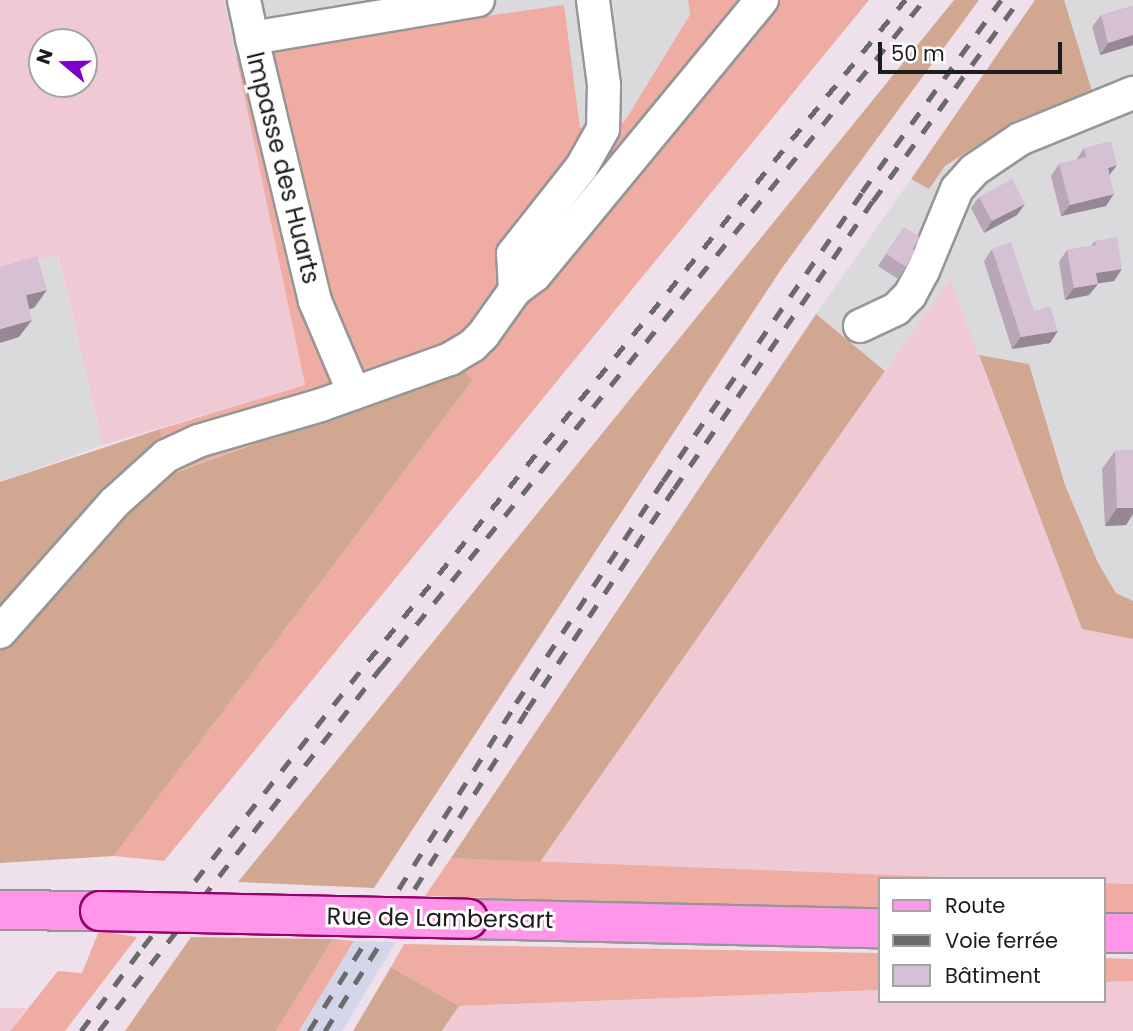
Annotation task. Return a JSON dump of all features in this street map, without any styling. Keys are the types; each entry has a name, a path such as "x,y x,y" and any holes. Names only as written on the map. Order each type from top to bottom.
{"main road":[{"name":"Rue de Lambersart","path":"0,910 878,928"},
{"path":"1105,933 1133,933"}],"street":[{"path":"244,0 252,38"},
{"name":"Impasse des Huarts","path":"354,393 315,300 252,38 478,0"},
{"path":"515,290 513,254 581,168 603,129 604,85 593,0"},
{"path":"0,632 114,503 166,456 209,437 354,393 460,354 483,335 515,290 535,275 762,0"},
{"path":"860,326 896,309 910,295 923,271 957,189 974,170 1020,139 1133,93"}],"shaded area":[{"path":"0,0 224,0 305,385 103,445 58,255 0,268"},
{"path":"224,0 688,0 691,15 624,122 580,128 265,48 236,57"},
{"path":"688,0 869,0 164,861 114,856 473,380 462,368 168,475 160,429 305,385 236,57 265,48 564,5 580,128 624,122 690,15"},
{"path":"954,0 979,0 782,268 374,888 238,882"},
{"path":"1035,0 1064,0 1092,91 1015,121 945,166 929,189 911,179"},
{"path":"1064,0 1133,0 1133,601 1116,593 1098,563 1065,485 1029,364 979,355 950,280 885,371 816,314 911,179 929,188 945,166 1016,121 1092,91"},
{"path":"57,254 103,445 0,482 0,268"},
{"path":"950,279 1082,629 1133,639 1133,884 1105,883 1105,877 942,877 540,862"},
{"path":"816,314 885,371 540,862 451,858"},
{"path":"979,355 1029,364 1065,485 1098,563 1116,593 1133,601 1133,639 1082,629"},
{"path":"462,368 473,380 114,856 0,863 0,482 160,429 169,475"},
{"path":"451,858 944,877 878,877 878,910 425,896"},
{"path":"1105,883 1133,884 1133,918 1105,917"},
{"path":"99,931 137,937 65,1031 10,1031 58,971 82,973"},
{"path":"191,937 333,939 276,1031 125,1031"},
{"path":"333,939 354,941 299,1031 276,1031"},
{"path":"354,941 396,942 342,1031 299,1031"},
{"path":"404,944 878,953 878,990 459,1006 391,967"},
{"path":"1105,958 1133,959 1133,981 1105,982"},
{"path":"391,967 459,1006 442,1031 353,1031"},
{"path":"1133,981 1133,1031 443,1031 459,1006 878,990 878,1003 1105,1003 1105,982"},
{"path":"0,1008 27,1008 10,1031 0,1031"}],"building":[{"path":"1133,6 1133,35 1108,43 1101,15"},
{"path":"1111,141 1117,165 1108,168 1114,194 1070,205 1059,164 1086,157 1084,148"},
{"path":"1012,179 1025,204 992,221 979,197"},
{"path":"904,227 920,237 906,267 886,254"},
{"path":"1117,237 1122,269 1096,273 1098,284 1074,288 1067,250 1096,245 1095,241"},
{"path":"1011,242 1034,311 1050,306 1058,331 1021,337 992,249"},
{"path":"37,256 47,290 26,295 32,320 0,329 0,267"},
{"path":"1133,450 1133,508 1117,508 1115,451"}],"railway":[{"path":"81,1031 143,947 368,661 905,0"},
{"path":"99,1031 381,668 924,0"},
{"path":"309,1031 516,703 663,481 862,192 1001,0"},
{"path":"325,1031 527,710 674,489 873,201 1019,0"}]}
